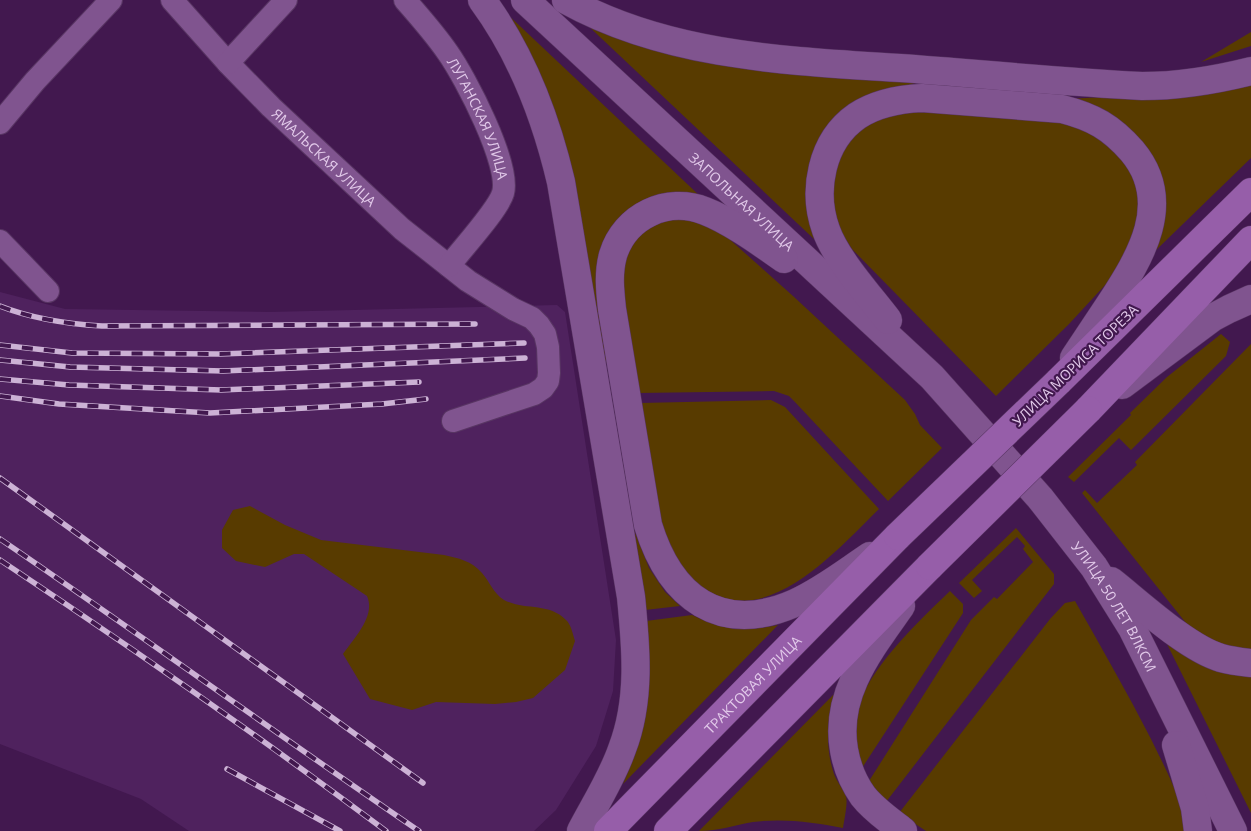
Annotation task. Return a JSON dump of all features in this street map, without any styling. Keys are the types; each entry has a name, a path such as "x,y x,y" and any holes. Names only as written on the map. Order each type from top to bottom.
{"main road":[{"name":"УЛИЦА МОРИСА ТОРЕЗА","path":"898,536 1058,382 1076,359 1251,192"},
{"path":"668,831 930,566 1088,410 1109,392 1251,240"},
{"name":"ТРАКТОВАЯ УЛИЦА","path":"608,831 898,536"}],"street":[{"path":"0,123 35,81 111,0"},
{"name":"ЯМАЛЬСКАЯ УЛИЦА","path":"172,0 228,63 271,107 395,222 449,266 492,296 532,318 539,325 545,334 548,346 549,373 548,381 543,388 534,394 453,421"},
{"path":"228,63 286,0"},
{"name":"ЛУГАНСКАЯ УЛИЦА","path":"405,0 433,34 461,73 491,136 502,175 504,190 502,196 495,208 449,266"},
{"path":"482,0 498,21 535,100 551,140 562,182 631,597 636,666 634,700 629,727 622,749 605,787 580,831"},
{"name":"ЗАПОЛЬНАЯ УЛИЦА","path":"525,0 932,377 958,406"},
{"path":"566,0 588,12 659,38 698,48 749,56 1142,86 1192,83 1251,71"},
{"path":"932,377 832,244 826,231 819,202 821,173 825,158 839,133 857,116 874,108 906,99 922,98 1062,109 1080,113 1110,129 1137,157 1147,174 1152,195 1149,229 1132,270 1076,359"},
{"path":"852,304 750,236 705,211 676,206 664,208 643,216 632,224 617,244 613,256 610,286 645,512 653,540 663,564 679,585 697,601 721,612 756,615 794,604 815,593 898,536"},
{"path":"0,242 48,291"},
{"path":"1109,392 1212,318 1251,299"},
{"name":"УЛИЦА 50 ЛЕТ ВЛКСМ","path":"958,406 1040,498 1094,567 1132,628 1233,831"},
{"path":"903,831 873,806 856,784 848,769 845,757 842,718 850,686 860,667 872,647 930,566"},
{"path":"1094,567 1198,648 1219,658 1251,663"},
{"path":"1156,674 1195,808 1198,831"}],"shaded area":[{"path":"505,12 701,197 632,207 621,215 607,236 609,363 603,362"},
{"path":"583,21 921,85 851,105 815,240"},
{"path":"1251,32 1251,46 1201,62"},
{"path":"1251,84 1251,158 1150,256 1164,205 1066,99 1105,97 1152,100 1169,99"},
{"path":"905,111 1074,122 1122,154 1139,190 1140,219 1119,270 1069,324 996,396 852,249 836,224 831,196 835,167 847,143 869,123"},
{"path":"677,217 718,229 905,400 920,425 942,448 888,501 789,396 774,391 638,393 620,275 629,246 644,229"},
{"path":"0,292 65,309 270,312 557,305 565,312 616,640 613,691 596,746 556,810 534,831 189,831 141,799 0,744"},
{"path":"1221,334 1230,342 1226,356 1131,450 1119,438 1074,482 1068,477 1167,377"},
{"path":"1251,344 1251,650 1216,642 1200,634 1186,623 1082,493 1085,490 1097,503 1137,465 1135,462"},
{"path":"771,400 785,407 879,509 842,546 796,582 772,595 747,601 722,598 698,584 684,572 666,540 660,521 640,403"},
{"path":"250,506 285,525 321,540 444,555 469,563 482,573 494,591 504,600 552,611 568,622 575,641 565,670 533,698 516,702 495,704 436,702 412,710 370,699 343,654 358,634 366,619 369,611 367,596 304,554 294,554 265,567 236,561 222,548 222,530 233,510"},
{"path":"631,523 649,568 665,592 680,606 645,610"},
{"path":"1016,528 1054,574 1054,584 886,802 869,781 971,620 994,597 997,599 1033,562 1023,549 1025,546 1017,537 972,580 982,591 974,598 959,583"},
{"path":"950,591 963,604 963,613 862,768 855,739 857,712 862,696 882,663 924,616"},
{"path":"1075,601 1151,739 1177,795 1186,831 926,831 899,813 1050,619 1065,603"},
{"path":"692,615 724,627 745,629 778,625 623,784 640,740 647,705 649,663 646,621"},
{"path":"1167,644 1206,667 1251,675 1251,813"},
{"path":"834,694 830,714 828,744 834,774 846,797 843,828 809,822 776,820 699,831"}],"railway":[{"path":"0,306 51,320 102,326 475,324"},
{"path":"0,345 72,353 220,354 524,343"},
{"path":"0,360 70,367 223,371 525,358"},
{"path":"0,379 69,385 221,390 419,382"},
{"path":"0,396 59,404 210,413 382,404 426,399"},
{"path":"0,478 423,783"},
{"path":"0,539 419,831"},
{"path":"0,560 195,693 386,831"},
{"path":"227,769 340,831"}]}
